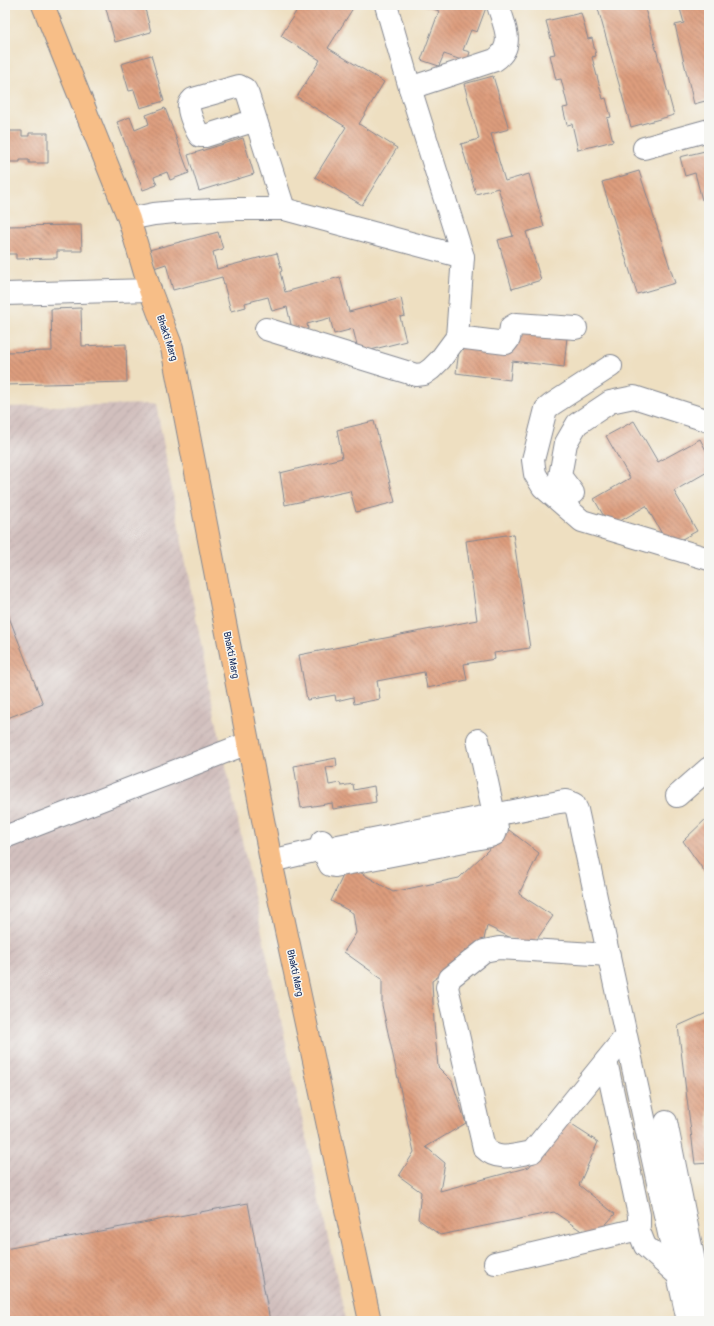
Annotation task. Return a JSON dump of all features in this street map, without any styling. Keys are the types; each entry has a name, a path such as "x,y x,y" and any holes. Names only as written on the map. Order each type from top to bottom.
{"main road":[{"name":"Bhakti Marg","path":"43,5 129,219 150,290 172,348 272,868 370,1321"}],"street":[{"path":"266,329 416,376 424,374 432,369 457,337 463,257 410,88 386,5"},
{"path":"410,88 495,60 502,55 507,41 506,30 498,5"},
{"path":"256,120 284,209"},
{"path":"644,148 709,130"},
{"path":"129,219 175,212 284,209 463,257"},
{"path":"5,294 150,290"},
{"path":"457,337 506,343 513,324 576,328"},
{"path":"611,366 546,409 533,460 535,474 543,487 582,521 709,559"},
{"path":"573,493 560,476 566,444 577,424 610,402 634,396 709,421"},
{"path":"478,740 493,815"},
{"path":"5,837 248,743"},
{"path":"677,796 709,768"},
{"path":"272,868 325,850 566,801 574,804 688,1321"},
{"path":"608,955 499,948 484,951 450,978 447,987 484,1148 490,1154 500,1157 532,1152 626,1036"},
{"path":"495,1263 630,1231 638,1226 639,1216 606,1061"},
{"path":"666,1122 705,1292 706,1321"},
{"path":"641,1236 645,1246 679,1276"}],"shaded area":[{"path":"156,404 210,692 346,1321 5,1321 5,407"}],"building":[{"path":"105,5 144,5 151,32 115,42"},
{"path":"300,5 355,5 328,48 384,82 359,124 397,148 362,205 315,177 346,127 297,97 320,60 281,36"},
{"path":"423,5 487,5 477,32 471,30 463,50 470,52 467,62 444,54 439,66 421,60 439,11"},
{"path":"597,5 644,5 674,115 631,127"},
{"path":"679,5 709,5 709,100 694,104 675,25 684,23"},
{"path":"581,13 588,39 592,38 596,56 592,57 603,99 606,98 611,117 607,118 613,141 578,150 572,124 567,125 563,108 568,107 561,79 556,80 550,55 555,54 546,21"},
{"path":"151,55 164,101 140,108 134,90 129,91 121,64"},
{"path":"493,76 509,129 491,134 505,181 529,174 544,227 526,232 541,280 512,289 498,240 513,236 498,188 476,194 461,144 479,139 464,84"},
{"path":"165,108 189,173 170,180 167,172 154,177 157,185 143,190 117,122 130,117 135,130 149,124 146,115"},
{"path":"5,131 22,131 22,136 29,136 29,133 48,133 48,163 29,163 29,160 20,160 20,162 5,162"},
{"path":"243,138 254,174 199,191 188,155"},
{"path":"709,150 709,203 707,198 702,200 695,173 685,176 680,157"},
{"path":"639,171 675,283 637,294 602,182"},
{"path":"81,225 82,251 57,251 57,258 16,259 16,254 5,254 5,226"},
{"path":"218,232 223,249 213,252 217,269 277,253 282,271 280,272 285,292 340,277 349,312 401,298 405,316 400,317 406,341 359,353 353,329 334,334 330,318 307,324 308,329 293,333 287,307 272,311 268,297 245,303 246,307 231,311 222,277 173,290 166,264 154,268 149,250"},
{"path":"81,308 82,346 126,344 127,382 5,385 5,352 52,351 51,309"},
{"path":"515,331 567,337 564,367 512,361 510,380 456,373 460,343"},
{"path":"374,421 395,502 356,512 350,491 285,505 280,473 342,458 337,430"},
{"path":"634,421 658,462 700,439 709,456 709,471 674,491 697,531 669,546 646,506 610,527 594,499 630,478 606,436"},
{"path":"513,534 530,648 494,653 495,659 464,664 467,680 427,688 424,672 377,681 380,699 354,704 353,697 336,701 335,695 307,700 299,655 477,620 466,541"},
{"path":"5,607 43,704 5,719"},
{"path":"336,758 337,766 326,767 329,785 340,783 341,786 353,784 354,790 374,786 376,802 333,809 332,803 301,808 294,766"},
{"path":"709,816 709,878 683,841"},
{"path":"509,830 539,853 519,894 553,916 531,948 487,926 483,944 432,981 438,1067 452,1081 466,1123 426,1147 445,1163 440,1191 529,1167 564,1120 598,1142 579,1185 615,1214 593,1239 554,1212 440,1235 418,1219 421,1192 399,1176 414,1152 382,1005 382,979 344,952 356,933 353,913 331,901 348,865 393,892 459,878"},
{"path":"709,1012 709,1163 695,1164 678,1026"},
{"path":"248,1203 270,1321 5,1321 5,1249"}]}
